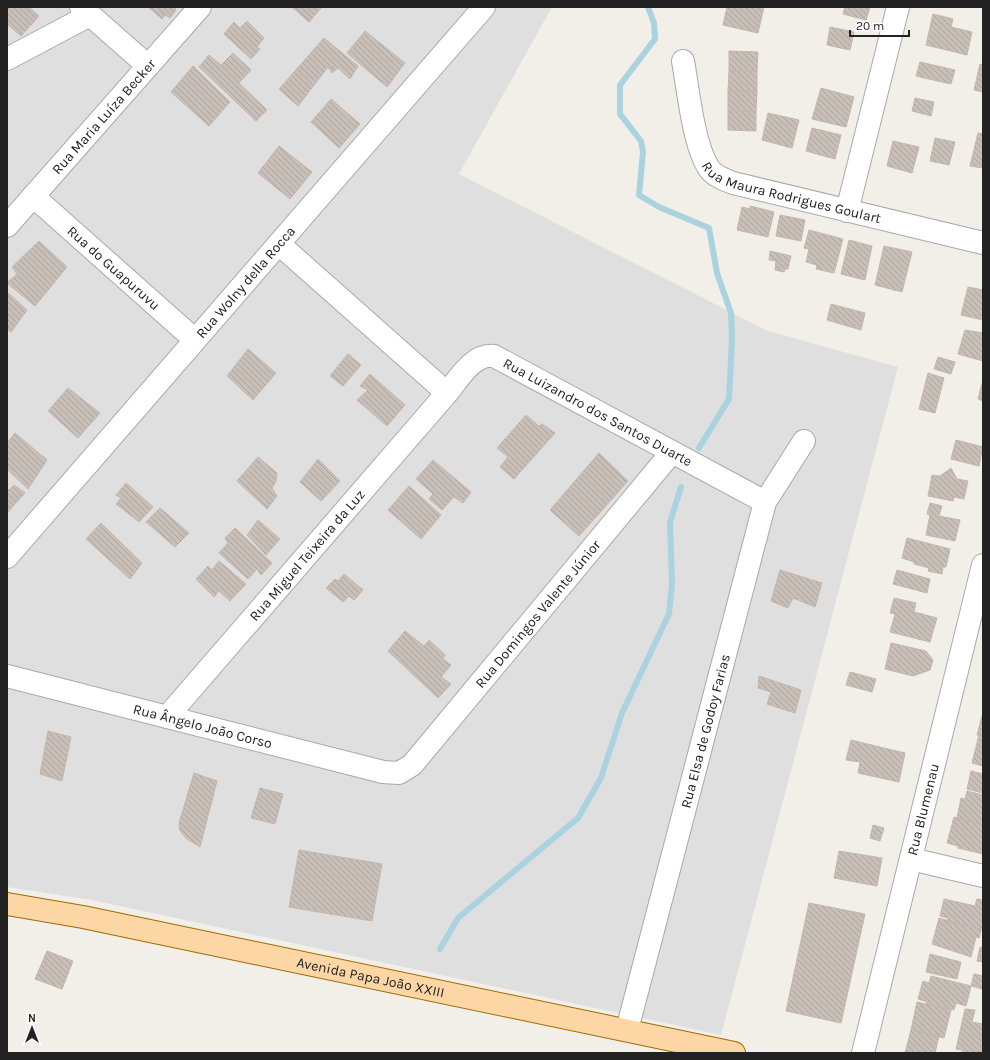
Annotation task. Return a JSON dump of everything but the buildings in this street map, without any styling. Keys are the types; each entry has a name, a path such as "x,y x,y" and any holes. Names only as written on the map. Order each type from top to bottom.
{"main road":[{"name":"Avenida Papa João XXIII","path":"7,904 84,917 734,1053"}],"street":[{"name":"Rua Maria Luíza Becker","path":"7,226 200,7"},
{"name":"Rua Wolny della Rocca","path":"7,557 484,7"},
{"path":"847,211 898,7"},
{"path":"7,59 86,11 148,66"},
{"name":"Rua Maura Rodrigues Goulart","path":"683,60 699,144 704,159 712,171 720,178 733,183 983,243"},
{"name":"Rua do Guapuruvu","path":"33,196 195,340"},
{"path":"279,244 447,394"},
{"name":"Rua Luizandro dos Santos Duarte","path":"447,394 476,360 488,355 494,356 765,502"},
{"name":"Rua Miguel Teixeira da Luz","path":"167,717 447,394"},
{"name":"Rua Elsa de Godoy Farias","path":"627,1030 765,502 804,441"},
{"name":"Rua Domingos Valente Júnior","path":"399,773 412,765 672,452"},
{"name":"Rua Blumenau","path":"863,1053 983,565"},
{"name":"Rua Ângelo João Corso","path":"7,676 383,772 399,773"},
{"path":"911,859 983,876"}],"shaded area":[{"path":"7,7 552,7 459,174 768,331 898,367 721,1035 92,900 7,887"}],"waterway":[{"path":"648,7 654,23 655,39 620,85 620,114 641,141 643,152 639,195 659,207 709,228 717,273 731,313 732,339 729,399 699,448"},
{"path":"440,949 458,918 578,818 601,778 622,713 669,614 672,583 670,522 681,487"}]}
